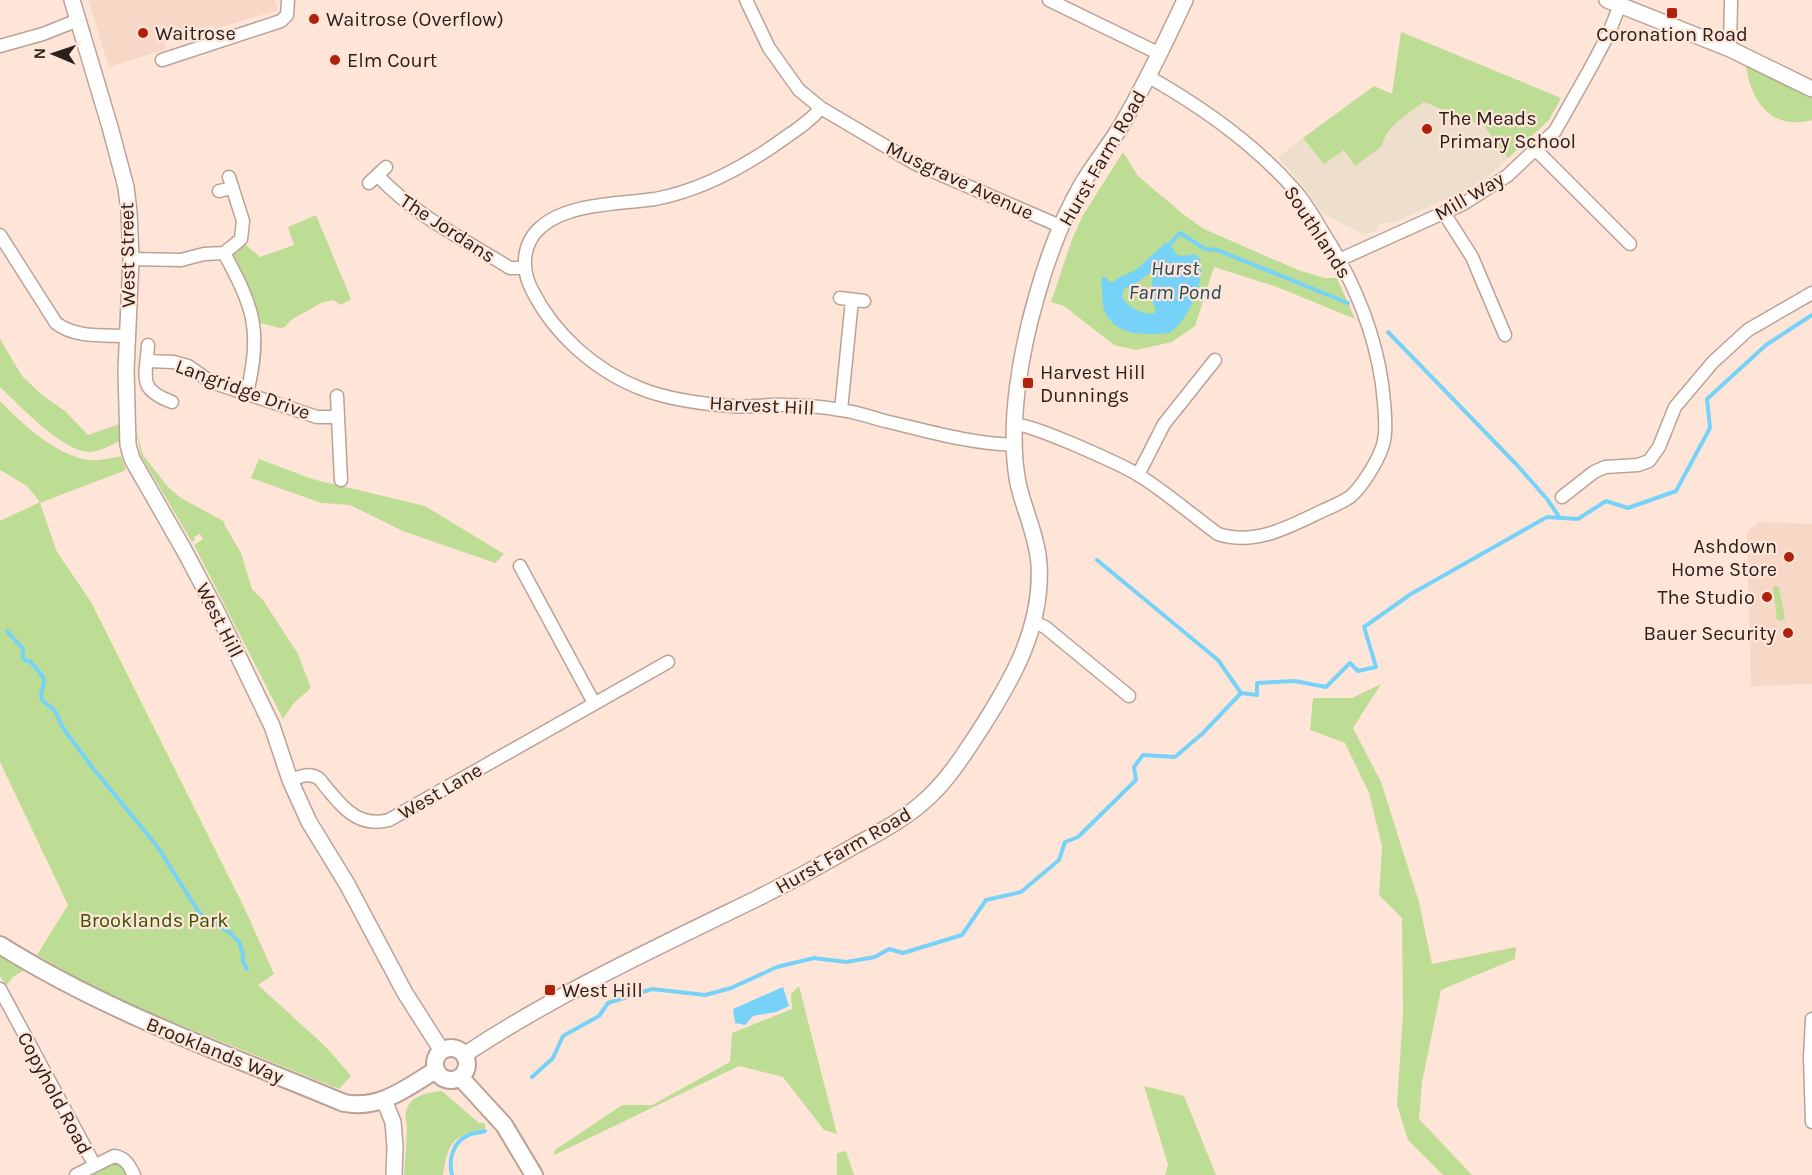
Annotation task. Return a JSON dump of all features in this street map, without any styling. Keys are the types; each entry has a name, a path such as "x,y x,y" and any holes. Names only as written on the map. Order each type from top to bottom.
{"main road":[{"name":"Brooklands Way","path":"0,945 30,964 121,1011 344,1103 358,1106 371,1105 436,1071"},
{"path":"450,1048 458,1049 464,1055 467,1063 466,1071 460,1077 451,1080 442,1078 436,1071 437,1056 442,1051 450,1048"},
{"path":"460,1077 504,1125 534,1175"}],"street":[{"name":"West Street","path":"72,0 126,188 131,259 126,391 128,445"},
{"path":"162,60 281,21 287,15 288,0"},
{"name":"Musgrave Avenue","path":"746,0 769,48 799,90 821,108 914,163 1060,226"},
{"path":"1049,0 1160,54"},
{"name":"Hurst Farm Road","path":"464,1055 594,979 806,873 896,823 922,804 948,778 1017,668 1035,622 1039,564 1035,538 1017,478 1015,445 1017,395 1023,351 1037,294 1060,226 1083,183 1119,130 1149,77 1185,0"},
{"path":"1730,49 1731,0"},
{"path":"1614,2 1730,49 1812,89"},
{"name":"Mill Way","path":"1341,259 1444,213 1507,176 1554,131 1572,104 1608,35 1614,2"},
{"path":"0,46 43,34 78,20"},
{"name":"Southlands","path":"1016,425 1021,423 1048,434 1138,475 1218,534 1233,539 1249,539 1283,529 1351,496 1365,479 1383,448 1385,412 1377,356 1367,320 1341,259 1293,189 1233,131 1190,100 1149,77"},
{"path":"525,268 526,249 531,238 542,226 558,217 581,209 689,191 753,161 812,119 821,108"},
{"path":"1535,149 1630,244"},
{"name":"The Jordans","path":"378,175 413,210 510,268 525,268"},
{"path":"131,259 181,260 204,254 224,253 241,238 243,221 231,182 219,191"},
{"path":"1444,213 1472,257 1505,335"},
{"path":"0,235 56,323 65,330 76,333 127,336"},
{"path":"224,253 242,286 254,324 255,362 247,393"},
{"name":"Harvest Hill","path":"525,268 528,283 540,306 575,347 607,371 642,389 688,400 732,406 787,405 842,410 989,444 1015,445"},
{"path":"1562,497 1594,472 1605,467 1638,465 1650,461 1659,447 1675,407 1713,362 1748,330 1812,293"},
{"path":"842,410 852,299"},
{"name":"Langridge Drive","path":"148,345 146,380 149,391 172,402"},
{"path":"1138,475 1164,424 1215,360"},
{"name":"Langridge Drive","path":"147,361 174,362 188,366 211,382 317,417 339,417"},
{"path":"337,396 341,480"},
{"name":"West Hill","path":"128,445 137,470 184,550 258,696 272,726 290,780 309,822 346,884 382,953 442,1051"},
{"path":"520,566 594,703"},
{"path":"1035,622 1045,627 1129,696"},
{"name":"West Lane","path":"290,780 307,775 317,777 344,809 356,817 379,823 389,820 668,662"},
{"name":"Copyhold Road","path":"0,989 94,1164"},
{"path":"1812,1019 1810,1057 1812,1122"},
{"path":"384,1100 393,1122 394,1175"},
{"name":"Copyhold Road","path":"76,1175 114,1156 121,1157 127,1162 134,1175"}],"shaded area":[{"name":"Waitrose","path":"88,0 275,0 278,10 215,29 214,25 164,40 166,49 109,67"},
{"name":"The Meads Primary School","path":"1401,32 1561,98 1549,120 1487,178 1458,194 1393,223 1378,225 1377,230 1364,235 1323,214 1308,192 1278,157 1374,86 1392,94"},
{"path":"1759,522 1812,524 1812,684 1751,686 1747,532"}],"green space":[{"path":"1401,32 1561,98 1549,120 1508,158 1484,126 1424,102 1393,126 1382,146 1355,166 1344,150 1324,164 1303,138 1374,86 1392,94"},
{"path":"1746,66 1812,98 1812,120 1786,121 1766,111 1753,91"},
{"path":"1123,152 1138,176 1204,229 1298,270 1325,278 1337,278 1355,319 1277,287 1214,267 1195,326 1172,342 1136,350 1114,345 1064,306 1051,302 1082,217"},
{"path":"316,215 351,299 341,305 333,300 321,303 291,320 285,327 260,323 247,284 234,262 234,254 245,244 260,257 294,245 288,227"},
{"path":"0,339 22,376 41,394 65,411 88,435 119,424 120,441 93,452 78,450 54,436 29,415 0,387"},
{"name":"Brooklands Park","path":"0,401 29,429 65,452 89,460 121,456 126,470 40,503 57,552 91,602 244,907 274,974 258,985 327,1048 351,1076 339,1089 126,1003 37,955 68,905 0,762 0,521 40,502 27,486 0,470"},
{"path":"136,429 143,455 168,487 181,498 225,522 224,524 241,553 252,589 263,600 298,654 311,688 293,704 283,719 194,545 203,539 200,534 194,537 195,540 192,542 141,456"},
{"path":"259,459 312,479 425,506 504,554 495,563 403,531 350,505 321,503 251,478"},
{"path":"1773,586 1779,587 1785,619 1781,621 1777,620"},
{"path":"1381,684 1353,728 1381,782 1419,902 1432,964 1516,947 1515,959 1441,990 1422,1082 1419,1119 1472,1175 1443,1175 1408,1140 1397,1105 1403,1013 1402,918 1379,895 1382,846 1369,793 1345,743 1310,730 1313,698 1352,698"},
{"path":"0,955 24,970 13,977 6,986 0,976"},
{"path":"799,986 837,1134 824,1130 783,1077 739,1066 554,1155 555,1150 622,1105 652,1105 730,1062 732,1033 792,1009 791,994"},
{"path":"1144,1086 1184,1096 1216,1175 1165,1175 1168,1165"},
{"path":"442,1091 479,1123 485,1123 485,1129 466,1134 454,1142 447,1155 443,1175 404,1175 408,1107 420,1096"},
{"path":"846,1151 854,1175 837,1175 837,1153"},
{"path":"110,1162 121,1164 129,1175 85,1175"}],"water":[{"name":"Hurst Farm Pond","path":"1165,243 1170,244 1177,255 1195,254 1200,259 1200,278 1194,300 1183,320 1169,333 1133,333 1117,326 1105,312 1102,277 1106,277 1109,282 1114,282 1136,270","holes":["1151,274 1153,277 1150,296 1156,310 1153,314 1135,309 1122,297 1124,289"]},
{"path":"783,987 789,1006 776,1012 753,1016 745,1025 735,1023 733,1009"}],"waterway":[{"path":"1170,244 1180,233 1205,249 1217,250 1348,303"},
{"path":"1097,560 1218,660 1241,693 1257,695 1257,683 1295,681 1326,687 1350,663 1358,671 1376,667 1364,627 1411,594 1547,517 1578,519 1606,501 1628,508 1676,491 1710,428 1707,399 1766,345 1812,315"},
{"path":"1388,332 1516,464 1547,499 1560,518"},
{"path":"7,631 23,649 23,658 30,661 43,677 42,700 55,711 63,728 92,767 157,846 200,914 229,932 239,942 243,962 247,969"},
{"path":"532,1077 553,1058 563,1036 599,1016 608,1003 652,989 705,995 731,988 777,967 814,958 846,962 875,957 889,949 903,953 962,935 986,900 1021,892 1059,860 1065,842 1078,837 1136,780 1134,767 1143,755 1175,757 1203,733 1241,693"},
{"path":"452,1175 451,1163 456,1145 471,1134 485,1131"}],"place":[{"name":"Coronation Road","path":"1672,13"},
{"name":"Waitrose (Overflow)","path":"314,19"},
{"name":"Waitrose","path":"143,33"},
{"name":"Elm Court","path":"335,60"},
{"name":"The Meads Primary School","path":"1427,129"},
{"name":"Harvest Hill Dunnings","path":"1028,383"},
{"name":"Ashdown Home Store","path":"1789,557"},
{"name":"The Studio","path":"1767,597"},
{"name":"Bauer Security","path":"1788,633"},
{"name":"West Hill","path":"550,990"}]}
